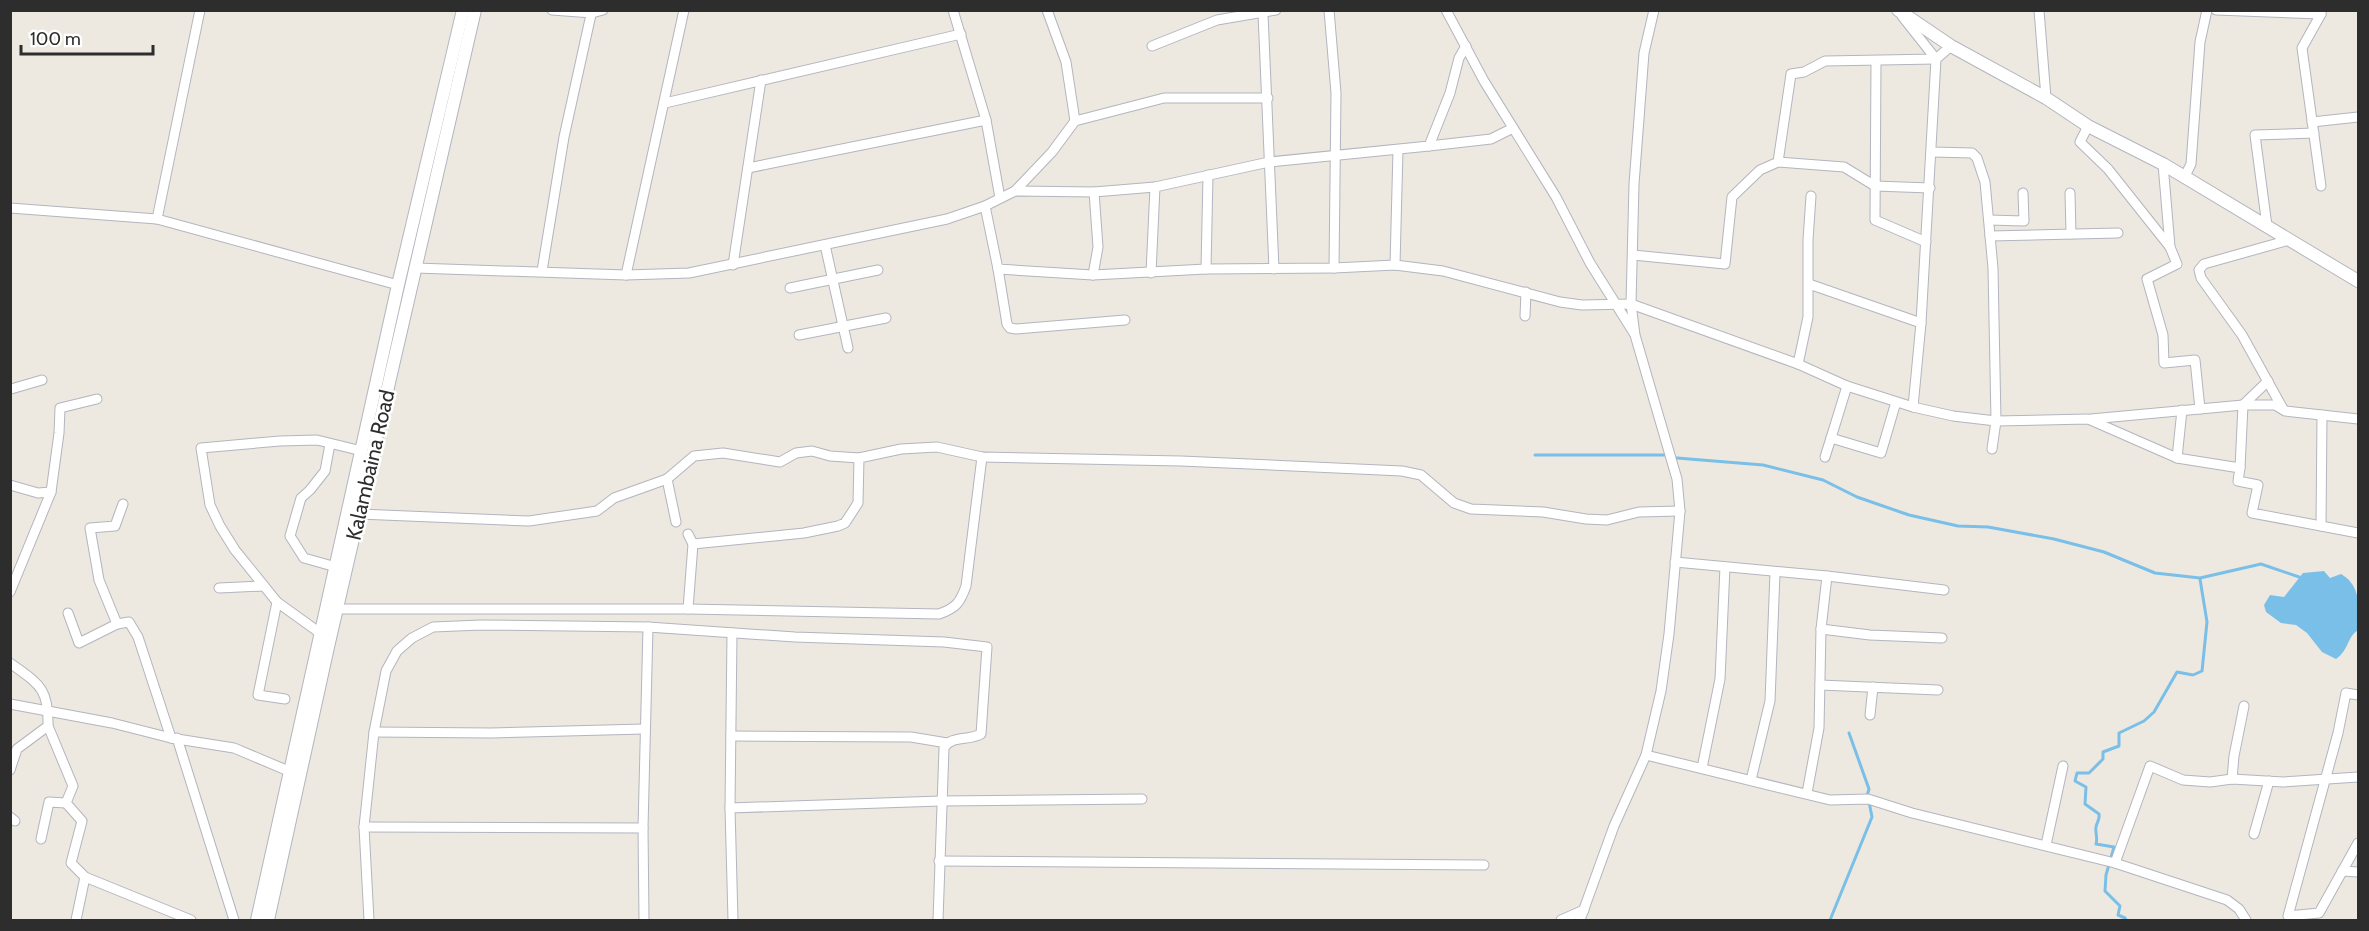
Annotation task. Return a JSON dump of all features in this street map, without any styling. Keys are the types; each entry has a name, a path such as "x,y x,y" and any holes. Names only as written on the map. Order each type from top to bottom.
{"main road":[{"name":"Kalambaina Road","path":"268,921 416,268 470,11"},
{"name":"Kalambaina Road","path":"257,921 399,285 470,11"},
{"path":"1898,11 1951,46 2046,98 2088,126 2163,164 2358,281"}],"street":[{"path":"157,219 200,10"},
{"path":"552,10 603,10"},
{"path":"626,275 684,10"},
{"path":"953,10 986,120 1000,198"},
{"path":"1047,10 1066,62 1075,121"},
{"path":"1152,46 1218,20 1276,10"},
{"path":"1329,10 1336,93 1334,268"},
{"path":"1446,10 1513,128 1556,197 1614,304 1635,335"},
{"path":"1580,921 1614,826 1646,755 1661,691 1669,634 1680,511 1677,479 1635,335 1631,304 1634,184 1644,54 1654,10"},
{"path":"2039,10 2046,98"},
{"path":"2184,178 2191,164 2200,42 2207,10"},
{"path":"2216,10 2321,12 2302,48 2321,186"},
{"path":"542,271 564,137 592,11"},
{"path":"1898,11 1936,59 1930,188 1913,408"},
{"path":"1263,14 1274,269"},
{"path":"665,103 961,34"},
{"path":"1429,146 1450,93 1459,58 1466,46"},
{"path":"1778,162 1791,74 1804,72 1825,61 1936,59 1951,46"},
{"path":"1876,61 1875,220 1926,242"},
{"path":"733,266 761,80"},
{"path":"416,268 626,275 689,273 733,266 947,219 985,206 1015,191 1052,152 1075,121 1164,98 1268,98"},
{"path":"2312,122 2358,117"},
{"path":"748,168 986,120"},
{"path":"2088,126 2080,142 2108,169 2170,247 2177,264 2147,279 2163,335 2164,363 2195,360 2200,409"},
{"path":"1015,191 1094,192 1155,187 1242,170 1269,162 1491,139 1513,128"},
{"path":"2267,226 2255,135 2314,133"},
{"path":"1395,265 1398,150"},
{"path":"1932,152 1969,152 1975,155 1985,182 1990,236 1996,421 1992,449"},
{"path":"1633,255 1725,264 1731,197 1761,170 1778,162 1844,167 1875,186 1930,188"},
{"path":"2163,164 2170,247"},
{"path":"1206,269 1208,175"},
{"path":"1151,273 1155,187"},
{"path":"1093,275 1098,248 1094,192"},
{"path":"1989,220 2024,220 2023,193"},
{"path":"2070,193 2071,234"},
{"path":"1798,364 1808,317 1808,240 1811,196"},
{"path":"985,206 1007,324 1010,328 1125,320"},
{"path":"10,208 157,219 399,285"},
{"path":"1990,236 2118,233"},
{"path":"2285,411 2242,335 2201,278 2199,270 2204,264 2289,240"},
{"path":"825,245 848,348"},
{"path":"998,268 1093,275 1206,269 1395,265 1443,271 1560,302 1582,305 1631,304 1798,364 1847,386 1913,408 1953,416 1996,421 2088,419 2243,405 2275,405 2285,411 2358,419"},
{"path":"790,288 878,270"},
{"path":"1809,284 1921,323"},
{"path":"1525,316 1526,292"},
{"path":"799,335 886,318"},
{"path":"11,389 42,380"},
{"path":"2268,381 2243,405 2238,481 2258,485 2252,513 2358,533"},
{"path":"1825,457 1847,386"},
{"path":"10,592 51,492 60,408 96,399"},
{"path":"1831,438 1881,453 1896,402"},
{"path":"2177,458 2182,410"},
{"path":"2321,526 2322,415"},
{"path":"2088,419 2177,458 2240,468"},
{"path":"320,633 277,602 235,550 210,505 201,448 317,440 362,451"},
{"path":"330,444 326,471 301,498 290,536 304,558 336,567"},
{"path":"359,514 529,521 597,511 614,498 667,479 694,456 715,453 746,455 765,461 780,462 796,453 812,450 839,458 859,458 901,449 937,447 982,457 1182,461 1402,471 1421,475 1437,486 1446,497 1471,509 1543,512 1586,519 1607,520 1639,512 1680,511"},
{"path":"337,609 688,609 939,614 953,609 962,597 966,586 982,457"},
{"path":"688,609 691,539 804,533 845,523 858,503 859,458"},
{"path":"667,479 676,522"},
{"path":"10,485 38,493 51,492"},
{"path":"117,624 99,580 90,528 115,526 123,504"},
{"path":"1675,562 1827,576 1944,590"},
{"path":"1702,768 1720,679 1725,567"},
{"path":"1751,780 1770,701 1775,573"},
{"path":"1807,793 1819,728 1821,629 1827,576"},
{"path":"219,588 264,586"},
{"path":"277,602 258,695 285,699"},
{"path":"68,613 79,643 117,624 129,622 138,637 234,921"},
{"path":"369,921 364,826 374,732 386,671 397,651 412,638 433,627 481,625 648,627 795,637 944,642 987,647 981,734 975,737 947,743 911,737 731,736"},
{"path":"644,921 643,828 648,627"},
{"path":"1821,629 1942,638"},
{"path":"732,633 730,808 733,921"},
{"path":"10,663 40,685 48,712 48,726 73,786 66,803"},
{"path":"1820,685 1938,690"},
{"path":"1870,715 1873,687"},
{"path":"2358,695 2346,693 2338,733 2288,916 2319,913 2358,845"},
{"path":"10,704 234,748 291,772"},
{"path":"2232,779 2244,706"},
{"path":"10,770 17,749 48,726"},
{"path":"374,732 491,733 645,729"},
{"path":"938,921 942,760 947,743"},
{"path":"1646,755 1830,800 1868,799 1912,813 2115,863 2170,879 2227,900 2239,909 2246,921"},
{"path":"2046,845 2063,766"},
{"path":"2115,863 2150,766 2183,780 2210,782 2232,779 2269,782 2358,777"},
{"path":"2254,834 2269,782"},
{"path":"730,808 941,801 1142,799"},
{"path":"41,839 50,802 66,803 82,821 71,863 85,877 191,921"},
{"path":"364,826 643,828"},
{"path":"939,861 1484,865"},
{"path":"2342,870 2358,872"},
{"path":"76,921 85,877"},
{"path":"1561,921 1584,910"}],"water":[{"path":"2324,571 2330,578 2341,574 2348,579 2358,599 2358,630 2336,659 2322,652 2307,633 2296,625 2281,623 2266,612 2264,605 2270,595 2284,597 2303,573"}],"waterway":[{"path":"1535,455 1665,455"},
{"path":"1677,458 1763,465 1823,480 1857,497 1909,515 1958,526 1988,527 2054,539 2104,552 2155,573 2200,578 2261,564 2302,578"},
{"path":"2126,920 2118,915 2120,906 2105,891 2106,875 2114,847 2096,844 2099,814 2085,804 2086,787 2075,781 2077,773 2089,773 2103,759 2103,752 2119,746 2119,733 2144,721 2154,712 2177,672 2193,675 2202,671 2207,622 2200,579"},
{"path":"1849,733 1869,789 1867,796"},
{"path":"1830,920 1872,817 1869,802"}]}
